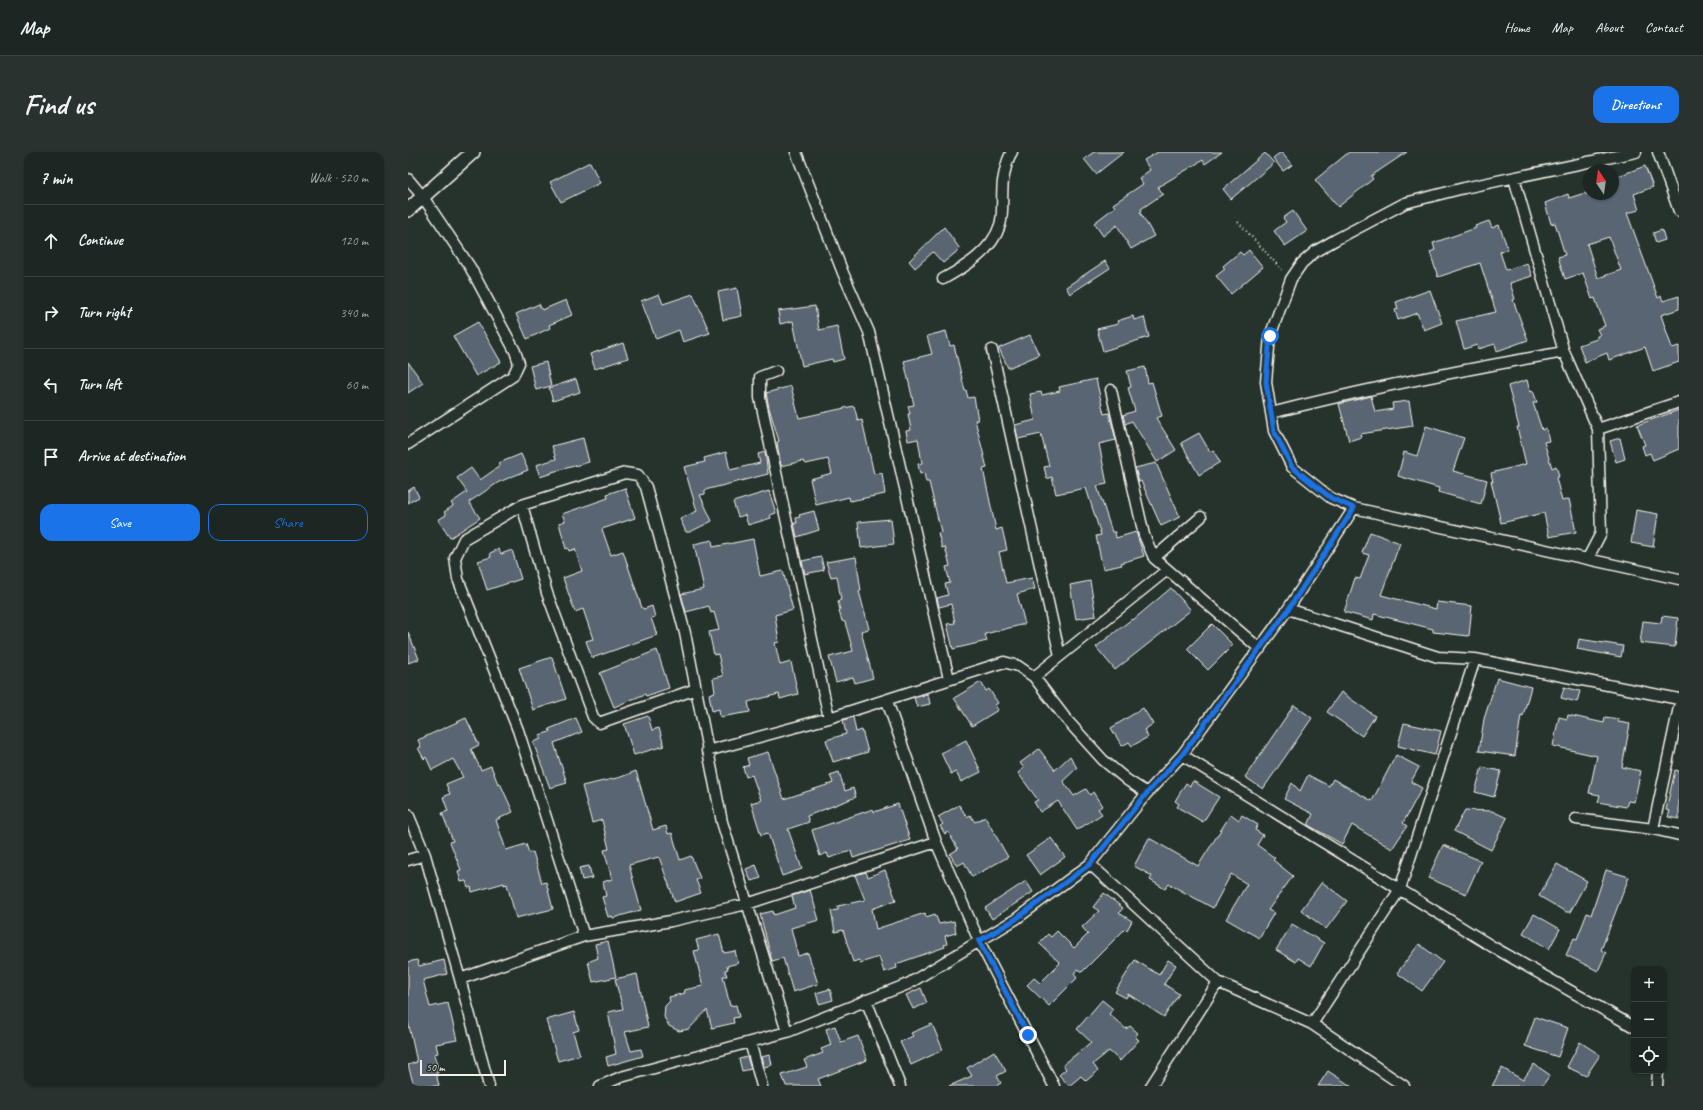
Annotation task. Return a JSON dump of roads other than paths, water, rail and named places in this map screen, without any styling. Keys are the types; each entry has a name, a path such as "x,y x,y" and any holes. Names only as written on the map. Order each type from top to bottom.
{"street":[{"path":"408,210 473,152"},
{"path":"796,152 843,273 869,332 949,679"},
{"path":"943,279 974,260 989,242 1000,224 1002,188 1005,169 1012,152"},
{"path":"1636,152 1405,203 1316,251 1302,263 1291,280 1270,336 1266,382 1274,431 1292,467 1331,498 1354,508 1679,579"},
{"path":"1658,152 1679,211"},
{"path":"1514,178 1564,352 1598,429 1601,533 1588,558"},
{"path":"408,179 423,197 470,266 515,351 519,363 513,376 408,444"},
{"path":"992,350 1060,656"},
{"path":"1272,414 1338,396 1437,374 1564,352"},
{"path":"776,371 760,377 760,398 829,718"},
{"path":"1111,390 1144,535 1154,558 1260,649"},
{"path":"1598,429 1679,402"},
{"path":"584,936 518,730 458,579 455,558 464,539 522,505 625,473 638,475 646,487 685,634 722,822 787,1032"},
{"path":"522,505 547,593 593,717 599,723 614,719 696,689"},
{"path":"600,1086 622,1082 787,1032 908,984 1016,919 1090,864 1147,793 1182,755 1288,610 1354,508"},
{"path":"1154,558 1201,517"},
{"path":"1034,677 1167,570"},
{"path":"1288,610 1438,657 1475,659 1679,698"},
{"path":"1312,1024 1400,889 1475,659"},
{"path":"707,751 887,701 949,679 1004,662 1018,666 1034,677 1066,719 1103,760 1127,780 1147,793"},
{"path":"887,701 936,842 979,941 1054,1086"},
{"path":"1654,829 1679,707"},
{"path":"1182,755 1493,947 1631,1025"},
{"path":"408,814 425,855 489,1086"},
{"path":"1576,819 1654,829 1679,835"},
{"path":"460,979 584,936 671,922 747,904 936,842"},
{"path":"408,860 425,855"},
{"path":"1090,864 1218,982 1312,1024 1404,1086"},
{"path":"1151,1086 1218,982"},
{"path":"866,1000 900,1086"},
{"path":"750,1042 762,1086"},
{"path":"1657,1086 1658,1074"}]}
